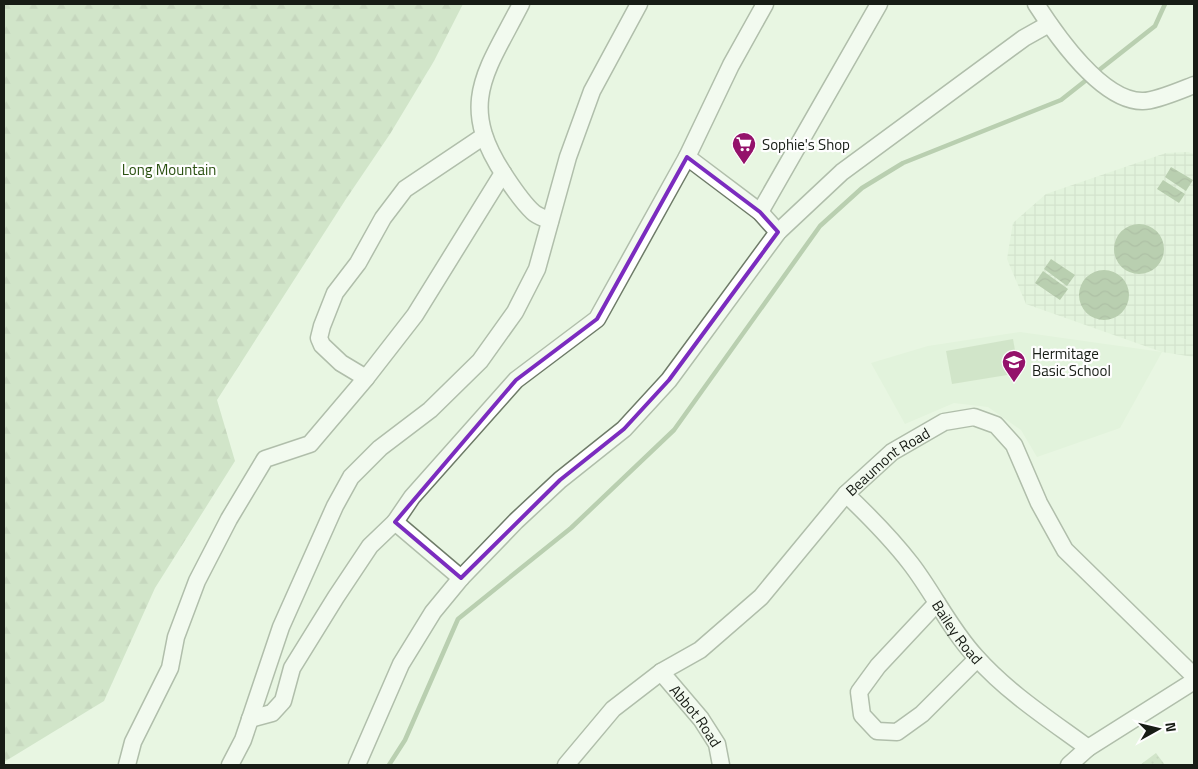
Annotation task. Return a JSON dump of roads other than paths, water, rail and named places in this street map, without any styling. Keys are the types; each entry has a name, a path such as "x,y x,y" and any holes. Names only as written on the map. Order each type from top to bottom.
{"street":[{"path":"521,4 485,74 481,87 479,121 495,160 503,173 533,213 550,221"},
{"path":"230,765 243,740 282,627 335,506 351,477 380,448 430,410 480,361 516,312 537,269 568,157 592,91 639,4"},
{"path":"250,719 272,713 282,701 292,668 336,597 370,546 395,522 412,497 516,380 597,319 687,158 731,66 765,4"},
{"path":"760,212 879,4"},
{"path":"1036,4 1049,24 1092,76 1132,101 1145,101 1194,86"},
{"path":"357,765 401,664 433,612 461,578 516,521 560,480 624,429 669,380 778,232 842,172 1024,38 1049,24"},
{"path":"366,378 341,362 322,345 319,338 335,293 358,263 383,218 405,189 484,136"},
{"path":"687,158 760,212 778,232"},
{"path":"127,765 133,742 170,668 176,637 197,581 229,519 265,459 310,444 366,378 415,315 503,173"},
{"name":"Beaumont Road","path":"566,765 613,709 661,672 700,650 761,597 846,494 892,452 944,422 974,417 996,425 1014,445 1039,503 1064,550 1194,676"},
{"name":"Bailey Road","path":"846,494 881,528 911,565 957,635 977,659 1013,692 1088,748"},
{"path":"395,522 461,578"},
{"path":"937,603 878,666 859,692 862,715 877,730 897,732 922,714 977,659"},
{"name":"Abbot Road","path":"661,672 701,719 717,744 721,765"},
{"path":"1069,765 1088,748 1194,681"}],"water":[{"path":"1171,167 1193,180 1186,191 1165,177"},
{"path":"1163,180 1185,194 1179,203 1157,189"},
{"path":"1134,224 1144,224 1157,231 1164,244 1164,254 1157,267 1144,274 1134,274 1125,270 1118,263 1114,254 1114,244 1118,235 1125,228"},
{"path":"1051,259 1075,275 1067,286 1044,269"},
{"path":"1104,270 1113,272 1124,281 1129,295 1127,304 1118,315 1104,320 1095,318 1084,309 1079,295 1081,286 1090,275"},
{"path":"1043,271 1068,289 1060,300 1035,283"}],"waterway":[{"path":"389,765 405,740 458,619 571,528 674,430 820,226 862,188 903,163 1061,100 1155,26 1165,4"}],"place":[{"name":"Sophie's Shop","path":"744,165"},
{"name":"Hermitage Basic School","path":"1014,383"}],"park label":[{"name":"Long Mountain","path":"169,169"}]}
